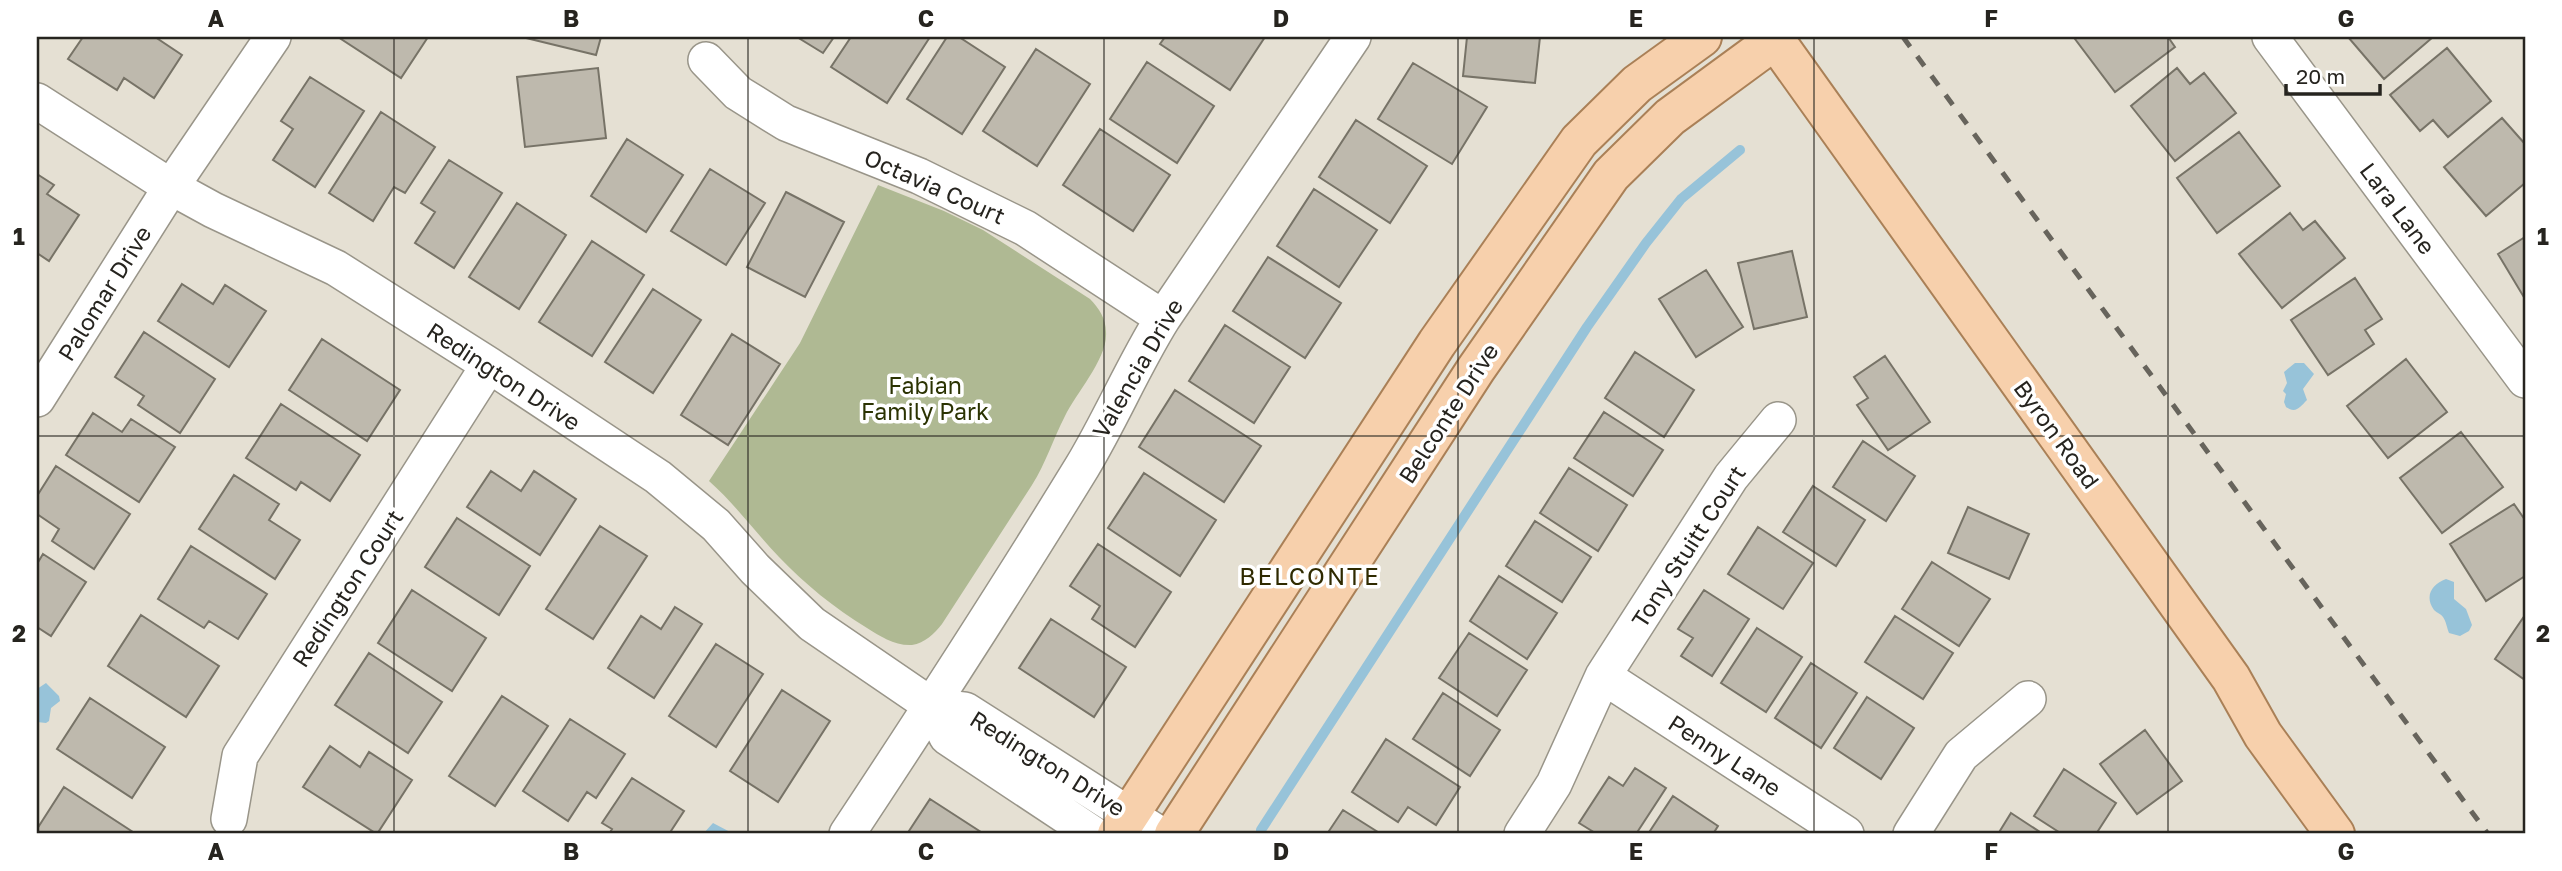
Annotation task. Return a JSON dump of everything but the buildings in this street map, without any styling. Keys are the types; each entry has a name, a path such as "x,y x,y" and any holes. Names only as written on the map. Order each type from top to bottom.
{"main road":[{"name":"Belconte Drive","path":"1135,828 1437,343 1579,141 1637,84 1702,37"},
{"name":"Belconte Drive","path":"1174,834 1476,369 1611,175 1670,117 1774,38"},
{"name":"Byron Road","path":"1774,38 2231,678 2263,735 2335,834"}],"street":[{"name":"Palomar Drive","path":"37,399 171,187 273,37"},
{"name":"Valencia Drive","path":"847,834 932,706 1084,464 1139,356 1163,318 1353,37"},
{"name":"Lara Lane","path":"2270,37 2525,380"},
{"name":"Octavia Court","path":"706,60 738,93 786,123 919,176 1025,228 1163,318"},
{"name":"Redington Drive","path":"37,101 171,187 213,210 336,268 489,365 658,477 716,525 755,569 812,624 932,706 965,710 1135,828"},
{"name":"Redington Court","path":"229,820 240,756 489,365"},
{"name":"Tony Stuitt Court","path":"1522,834 1554,783 1603,676 1731,477 1777,420"},
{"name":"Penny Lane","path":"1603,676 1846,834"},
{"path":"1911,834 1961,755 2028,699"},
{"name":"Redington Drive","path":"932,706 947,737 1094,834"}],"green space":[{"name":"Fabian Family Park","path":"878,185 944,211 983,230 1090,299 1101,314 1106,327 1105,342 1097,364 1065,416 1032,485 942,624 929,638 912,645 900,644 882,637 820,595 779,557 709,481 800,343"}],"water":[{"path":"2295,363 2304,363 2314,374 2303,389 2307,400 2293,410 2286,407 2286,394 2283,391 2287,383 2284,372"},
{"path":"2446,579 2454,582 2454,599 2466,609 2472,625 2469,631 2460,636 2449,633 2444,619 2431,605 2433,587"},
{"path":"46,683 59,696 60,701 51,708 49,721 37,722 37,689"},
{"path":"713,823 734,834 703,834"}],"waterway":[{"path":"1261,830 1587,327 1646,243 1681,199 1740,150"}],"railway":[{"path":"1903,37 2488,834"}],"district":[{"name":"BELCONTE","path":"1310,575"}]}
